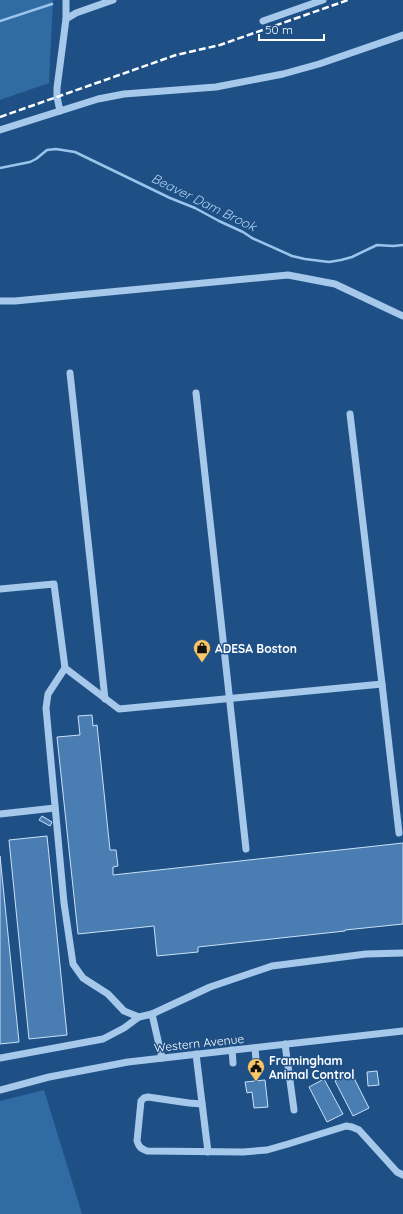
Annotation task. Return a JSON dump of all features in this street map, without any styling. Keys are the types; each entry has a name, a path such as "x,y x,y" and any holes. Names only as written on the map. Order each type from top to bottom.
{"street":[{"path":"60,111 56,88 66,19 66,0"},
{"path":"66,19 76,13 113,0"},
{"path":"263,21 323,0"},
{"path":"0,130 98,99 124,94 216,87 283,74 325,62 403,35"},
{"path":"0,301 14,302 288,275 334,284 403,316"},
{"path":"70,373 105,699"},
{"path":"196,393 246,849"},
{"path":"350,414 399,833"},
{"path":"0,589 54,584 64,668 48,694 46,708 64,904 73,964 83,978 108,994 124,1011 139,1017"},
{"path":"64,668 119,709 382,684"},
{"path":"0,814 55,808"},
{"path":"0,1058 103,1039 124,1028 139,1017 152,1014 210,987 272,966 366,954 403,953"},
{"path":"152,1014 162,1058"},
{"name":"Western Avenue","path":"0,1090 49,1077 95,1068 162,1058 403,1032"},
{"path":"286,1044 294,1110"},
{"path":"255,1048 256,1060"},
{"path":"232,1050 233,1063"},
{"path":"196,1054 208,1152"},
{"path":"202,1104 148,1096 144,1098 140,1101 138,1141 141,1149 147,1151 208,1152 243,1152 266,1150 346,1126 359,1130 397,1172 403,1176"}],"shaded area":[{"path":"0,0 53,0 49,83 0,100"},
{"path":"44,1090 82,1214 0,1214 0,1101"}],"building":[{"path":"92,715 93,726 97,725 110,850 116,850 118,866 113,867 113,875 403,843 403,924 198,947 198,952 157,956 154,926 78,934 57,737 80,735 78,716"},
{"path":"42,816 52,822 50,826 39,820"},
{"path":"47,836 67,1035 29,1039 9,840"},
{"path":"0,856 19,1042 0,1044"},
{"path":"377,1071 379,1085 368,1086 367,1072"},
{"path":"351,1072 369,1108 353,1116 335,1081"},
{"path":"324,1079 343,1114 327,1122 309,1087"},
{"path":"265,1080 268,1107 254,1108 252,1092 247,1093 245,1082"}],"waterway":[{"path":"0,21 52,4"},
{"name":"Beaver Dam Brook","path":"0,168 30,162 47,150 56,149 75,152 170,198 195,208 252,238 292,256 305,259 329,262 352,257 377,245 403,245"}],"railway":[{"path":"0,117 176,55 220,45 348,0"}],"place":[{"name":"ADESA Boston","path":"202,663"},
{"name":"Framingham Animal Control","path":"256,1082"}]}
